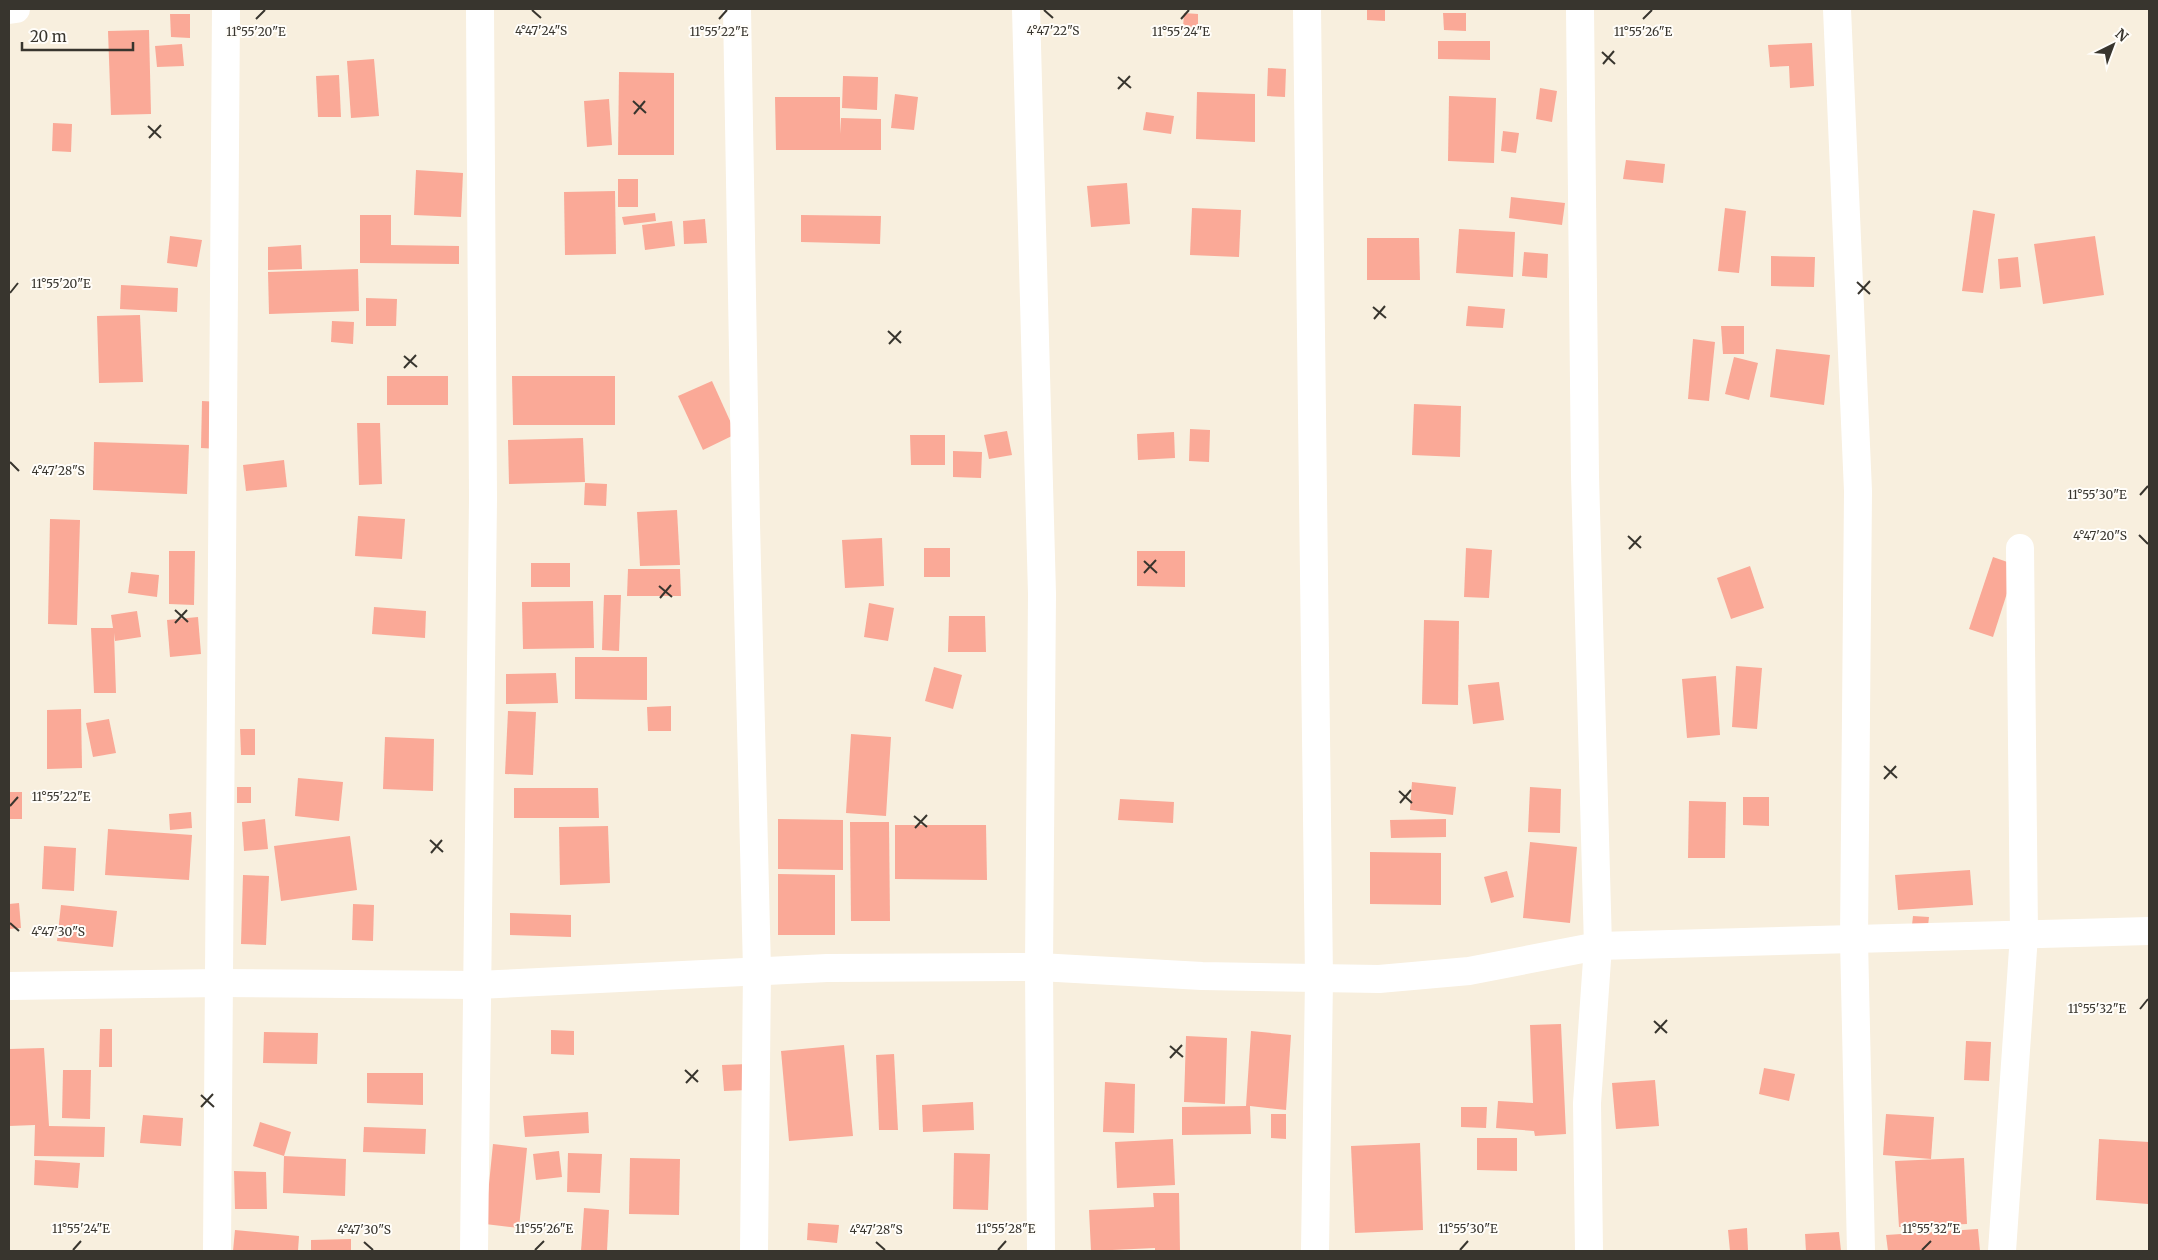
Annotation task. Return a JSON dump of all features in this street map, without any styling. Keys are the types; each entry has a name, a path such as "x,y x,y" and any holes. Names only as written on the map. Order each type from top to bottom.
{"street":[{"path":"9,10 16,9"},
{"path":"217,1251 226,9"},
{"path":"474,1251 483,499 480,9"},
{"path":"737,9 745,514 757,970 754,1251"},
{"path":"1026,9 1042,594 1039,967 1041,1251"},
{"path":"1307,9 1318,979 1315,1251"},
{"path":"1580,9 1585,476 1598,946 1587,1103 1589,1251"},
{"path":"1837,9 1858,491 1854,940 1860,1251"},
{"path":"2002,1251 2024,935 2020,548"},
{"path":"9,986 218,983 477,985 757,970 1039,967 1202,976 1379,979 1469,971 1598,946 2149,931"}],"building":[{"path":"1367,9 1385,9 1385,21 1367,20"},
{"path":"1184,13 1198,14 1198,29 1183,28"},
{"path":"1443,13 1466,13 1466,31 1444,30"},
{"path":"170,14 190,14 190,38 171,37"},
{"path":"149,30 151,114 111,115 108,31"},
{"path":"1438,41 1490,41 1490,60 1438,59"},
{"path":"1812,43 1814,86 1790,88 1789,66 1770,67 1768,45"},
{"path":"182,44 184,66 157,67 155,46"},
{"path":"374,59 379,116 351,118 347,61"},
{"path":"1268,68 1286,69 1285,97 1267,96"},
{"path":"619,72 674,73 674,155 618,155"},
{"path":"339,75 341,117 318,117 316,76"},
{"path":"843,76 878,77 877,110 842,108"},
{"path":"1540,88 1557,91 1552,122 1536,119"},
{"path":"1197,92 1255,94 1255,142 1196,139"},
{"path":"895,94 918,97 914,130 891,128"},
{"path":"1449,96 1496,98 1494,163 1448,161"},
{"path":"775,97 840,97 840,134 841,118 881,119 881,150 776,150"},
{"path":"609,99 612,145 587,147 584,101"},
{"path":"1146,112 1174,116 1171,134 1143,130"},
{"path":"53,123 72,124 71,152 52,151"},
{"path":"1503,131 1519,133 1516,153 1501,151"},
{"path":"1626,160 1665,164 1663,183 1623,179"},
{"path":"416,170 463,173 461,217 414,215"},
{"path":"618,179 638,179 638,207 618,207"},
{"path":"1127,183 1130,224 1091,227 1087,186"},
{"path":"615,191 616,254 565,255 564,192"},
{"path":"1511,197 1565,203 1562,225 1509,218"},
{"path":"1192,208 1241,210 1239,257 1190,255"},
{"path":"1725,208 1746,211 1739,273 1718,271"},
{"path":"1973,210 1995,214 1983,293 1962,291"},
{"path":"655,213 656,221 624,225 622,217"},
{"path":"360,215 391,215 391,245 459,246 459,264 360,263"},
{"path":"801,215 881,216 880,244 801,242"},
{"path":"705,219 707,243 684,244 683,221"},
{"path":"672,221 675,246 645,250 642,225"},
{"path":"1459,229 1515,232 1513,277 1456,273"},
{"path":"170,236 202,240 197,267 167,263"},
{"path":"2095,236 2104,295 2043,304 2034,244"},
{"path":"1367,238 1419,238 1420,280 1367,280"},
{"path":"301,245 302,269 268,270 268,247"},
{"path":"1524,252 1548,254 1547,278 1522,276"},
{"path":"1771,256 1815,257 1814,287 1771,286"},
{"path":"2018,257 2021,287 2000,289 1998,259"},
{"path":"358,269 359,311 269,314 268,272"},
{"path":"121,285 178,288 177,312 120,309"},
{"path":"366,298 397,299 396,326 366,326"},
{"path":"1468,306 1505,309 1503,328 1466,326"},
{"path":"140,315 143,382 99,383 97,316"},
{"path":"332,321 354,322 353,344 331,342"},
{"path":"1721,326 1744,326 1744,354 1723,354"},
{"path":"1693,339 1715,342 1709,401 1688,399"},
{"path":"1776,349 1830,355 1824,405 1770,397"},
{"path":"1734,357 1758,363 1749,400 1725,394"},
{"path":"387,376 448,376 448,405 387,405"},
{"path":"512,376 615,376 615,425 513,425"},
{"path":"712,381 736,434 703,450 678,396"},
{"path":"202,401 220,402 219,449 201,448"},
{"path":"1414,404 1461,406 1460,457 1412,455"},
{"path":"357,423 380,423 382,484 359,485"},
{"path":"1190,429 1210,430 1209,462 1189,461"},
{"path":"1007,431 1012,455 989,459 984,435"},
{"path":"1174,432 1175,458 1138,460 1137,434"},
{"path":"910,435 945,435 945,465 911,465"},
{"path":"583,438 585,482 509,484 508,440"},
{"path":"94,442 189,445 187,494 93,490"},
{"path":"953,451 982,452 981,478 953,477"},
{"path":"284,460 287,487 246,491 243,465"},
{"path":"585,483 607,484 606,506 584,505"},
{"path":"677,510 680,565 640,566 637,512"},
{"path":"358,516 405,519 402,559 355,556"},
{"path":"50,519 80,520 77,625 48,624"},
{"path":"882,538 884,586 845,588 842,540"},
{"path":"924,548 950,548 950,577 924,577"},
{"path":"1466,548 1492,550 1489,598 1464,597"},
{"path":"169,551 195,551 194,605 169,604"},
{"path":"1137,551 1185,551 1185,587 1137,586"},
{"path":"1993,557 2016,565 1993,637 1969,629"},
{"path":"531,563 570,563 570,587 531,587"},
{"path":"1750,566 1764,608 1731,619 1717,578"},
{"path":"628,569 680,569 681,596 627,596"},
{"path":"131,572 159,575 157,597 128,593"},
{"path":"604,595 621,595 619,651 602,650"},
{"path":"593,601 594,648 523,649 522,602"},
{"path":"869,603 894,608 888,641 864,637"},
{"path":"374,607 426,611 425,638 372,634"},
{"path":"137,611 141,637 115,641 114,633 116,693 94,693 91,628 113,628 111,615"},
{"path":"949,616 985,616 986,652 948,652"},
{"path":"198,617 201,654 170,657 167,620"},
{"path":"1424,620 1459,621 1458,705 1422,704"},
{"path":"575,657 647,657 647,700 575,699"},
{"path":"1736,666 1762,668 1757,729 1732,727"},
{"path":"934,667 962,675 953,709 925,701"},
{"path":"556,673 558,703 506,704 506,674"},
{"path":"1716,676 1720,735 1687,738 1682,679"},
{"path":"1499,682 1504,720 1473,724 1468,685"},
{"path":"671,706 671,731 648,731 647,707"},
{"path":"81,709 82,768 47,769 47,710"},
{"path":"508,711 536,712 533,775 505,774"},
{"path":"109,719 116,753 93,757 86,723"},
{"path":"240,729 255,729 255,755 241,755"},
{"path":"851,734 891,737 886,816 846,813"},
{"path":"385,737 434,739 433,791 383,789"},
{"path":"298,778 343,782 339,821 295,816"},
{"path":"1412,782 1456,787 1453,815 1410,810"},
{"path":"237,787 251,787 251,803 237,803"},
{"path":"1530,787 1561,789 1560,833 1528,832"},
{"path":"514,788 598,788 599,818 514,818"},
{"path":"9,792 22,792 22,819 9,819"},
{"path":"1743,797 1769,797 1769,826 1743,825"},
{"path":"1120,799 1174,802 1173,823 1118,820"},
{"path":"1689,801 1726,802 1725,858 1688,858"},
{"path":"191,812 192,828 170,830 169,814"},
{"path":"265,819 268,849 244,851 242,822"},
{"path":"778,819 843,820 843,870 778,869"},
{"path":"1446,819 1446,837 1391,838 1390,820"},
{"path":"850,822 889,822 890,921 851,921"},
{"path":"895,825 986,825 987,880 895,879"},
{"path":"608,826 610,883 560,885 559,827"},
{"path":"108,829 192,835 189,880 105,875"},
{"path":"350,836 357,890 281,901 274,846"},
{"path":"1530,842 1577,847 1570,923 1523,918"},
{"path":"44,846 76,848 74,891 42,889"},
{"path":"1370,852 1441,853 1441,905 1370,904"},
{"path":"1970,870 1973,905 1898,910 1895,875"},
{"path":"1507,871 1514,897 1491,903 1484,877"},
{"path":"778,874 835,875 835,935 778,935"},
{"path":"243,875 269,876 266,945 241,944"},
{"path":"19,903 21,928 9,929 9,904"},
{"path":"353,904 374,905 373,941 352,940"},
{"path":"61,905 117,911 113,947 57,941"},
{"path":"510,913 571,915 571,937 510,935"},
{"path":"1913,916 1929,917 1927,935 1911,934"},
{"path":"1561,1024 1566,1134 1535,1136 1534,1131 1496,1128 1498,1101 1533,1103 1530,1025"},
{"path":"100,1029 112,1029 112,1067 99,1067"},
{"path":"551,1030 574,1031 574,1055 551,1054"},
{"path":"1251,1031 1291,1035 1286,1110 1250,1106 1251,1134 1182,1135 1182,1107 1246,1106"},
{"path":"264,1032 318,1033 317,1064 263,1063"},
{"path":"1186,1036 1227,1038 1225,1104 1184,1102"},
{"path":"1966,1041 1991,1042 1989,1081 1964,1080"},
{"path":"844,1045 853,1136 789,1141 781,1051"},
{"path":"44,1048 49,1126 105,1127 104,1157 34,1156 35,1125 9,1126 9,1049"},
{"path":"894,1054 898,1130 879,1130 876,1055"},
{"path":"748,1064 749,1090 724,1091 722,1065"},
{"path":"1764,1068 1795,1074 1789,1101 1759,1094"},
{"path":"63,1070 91,1070 90,1119 62,1118"},
{"path":"367,1073 423,1073 423,1105 367,1103"},
{"path":"1655,1080 1659,1126 1616,1129 1612,1083"},
{"path":"1105,1082 1135,1084 1134,1133 1103,1132"},
{"path":"973,1102 974,1130 923,1132 922,1105"},
{"path":"1461,1107 1487,1107 1486,1128 1461,1127"},
{"path":"588,1112 589,1133 525,1137 523,1116"},
{"path":"1271,1114 1286,1114 1286,1139 1271,1138"},
{"path":"1886,1114 1934,1117 1931,1159 1883,1155"},
{"path":"143,1115 183,1118 181,1146 140,1143"},
{"path":"260,1122 291,1132 284,1156 253,1146"},
{"path":"364,1127 426,1129 425,1154 363,1152"},
{"path":"1477,1138 1517,1138 1517,1171 1477,1170"},
{"path":"1173,1139 1175,1185 1117,1188 1115,1142"},
{"path":"2099,1139 2149,1142 2148,1204 2096,1200"},
{"path":"1420,1143 1423,1230 1355,1233 1351,1146"},
{"path":"493,1144 527,1148 519,1228 485,1224"},
{"path":"559,1151 562,1177 536,1180 533,1154"},
{"path":"568,1153 602,1154 600,1193 567,1192"},
{"path":"954,1153 990,1154 988,1210 953,1209"},
{"path":"284,1156 346,1159 345,1196 283,1193"},
{"path":"630,1158 680,1159 679,1215 629,1214"},
{"path":"1964,1158 1967,1224 1899,1227 1895,1161"},
{"path":"35,1160 80,1163 78,1188 34,1185"},
{"path":"234,1171 266,1172 267,1209 235,1209"},
{"path":"1153,1193 1179,1193 1180,1251 1155,1251 1155,1248 1091,1251 1089,1210 1154,1207"},
{"path":"584,1208 609,1210 607,1251 581,1251"},
{"path":"808,1223 839,1225 837,1243 807,1240"},
{"path":"1747,1228 1748,1251 1730,1251 1728,1230"},
{"path":"1978,1229 1980,1251 1888,1251 1886,1235"},
{"path":"235,1230 299,1236 298,1251 233,1251"},
{"path":"1839,1232 1841,1251 1806,1251 1805,1234"},
{"path":"351,1239 351,1251 311,1251 311,1240"}]}
